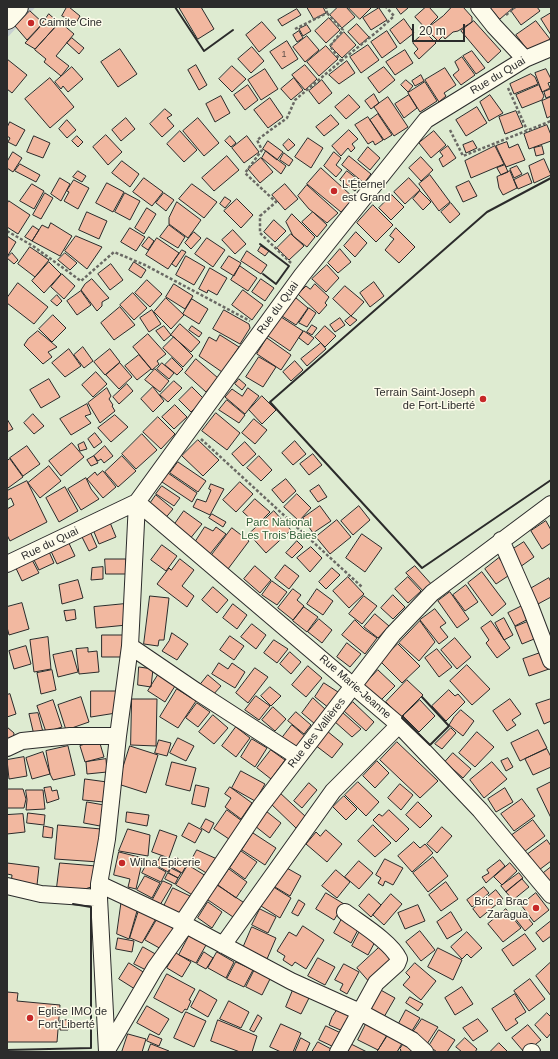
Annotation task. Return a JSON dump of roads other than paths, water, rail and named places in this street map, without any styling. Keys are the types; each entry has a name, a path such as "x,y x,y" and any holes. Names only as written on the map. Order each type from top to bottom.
{"main road":[{"path":"7,18 17,7"}],"street":[{"path":"479,7 494,26 525,58"},
{"name":"Rue du Quai","path":"7,564 137,502 302,275 426,120 525,58 551,48"},
{"path":"108,1051 99,891 107,839 118,736 130,646 137,502"},
{"name":"Rue Marie-Jeanne","path":"137,502 399,725 480,810 551,895"},
{"name":"Rue des Vallières","path":"108,1051 155,968 260,807 393,634 432,593 551,504"},
{"path":"502,540 530,606 551,662"},
{"path":"130,646 298,758"},
{"path":"223,945 333,791 399,725"},
{"path":"7,748 22,741 70,736 118,736"},
{"path":"7,886 41,894 99,891 184,925 291,981 360,1012 412,1040 425,1052"},
{"path":"338,1052 376,983 397,964 399,960 389,945 345,912"}],"waterway":[{"path":"7,34 32,7"}],"place":[{"name":"Caimite Cine","path":"31,23"},
{"name":"L'Éternel est Grand","path":"334,191"},
{"name":"Terrain Saint-Joseph de Fort-Liberté","path":"483,399"},
{"name":"Wilna Epicerie","path":"122,863"},
{"name":"Bric a Brac Zaragua","path":"536,908"},
{"name":"Eglise IMO de Fort-Liberté","path":"30,1018"}],"park label":[{"name":"Parc National Les Trois Baies","path":"279,529"}]}
